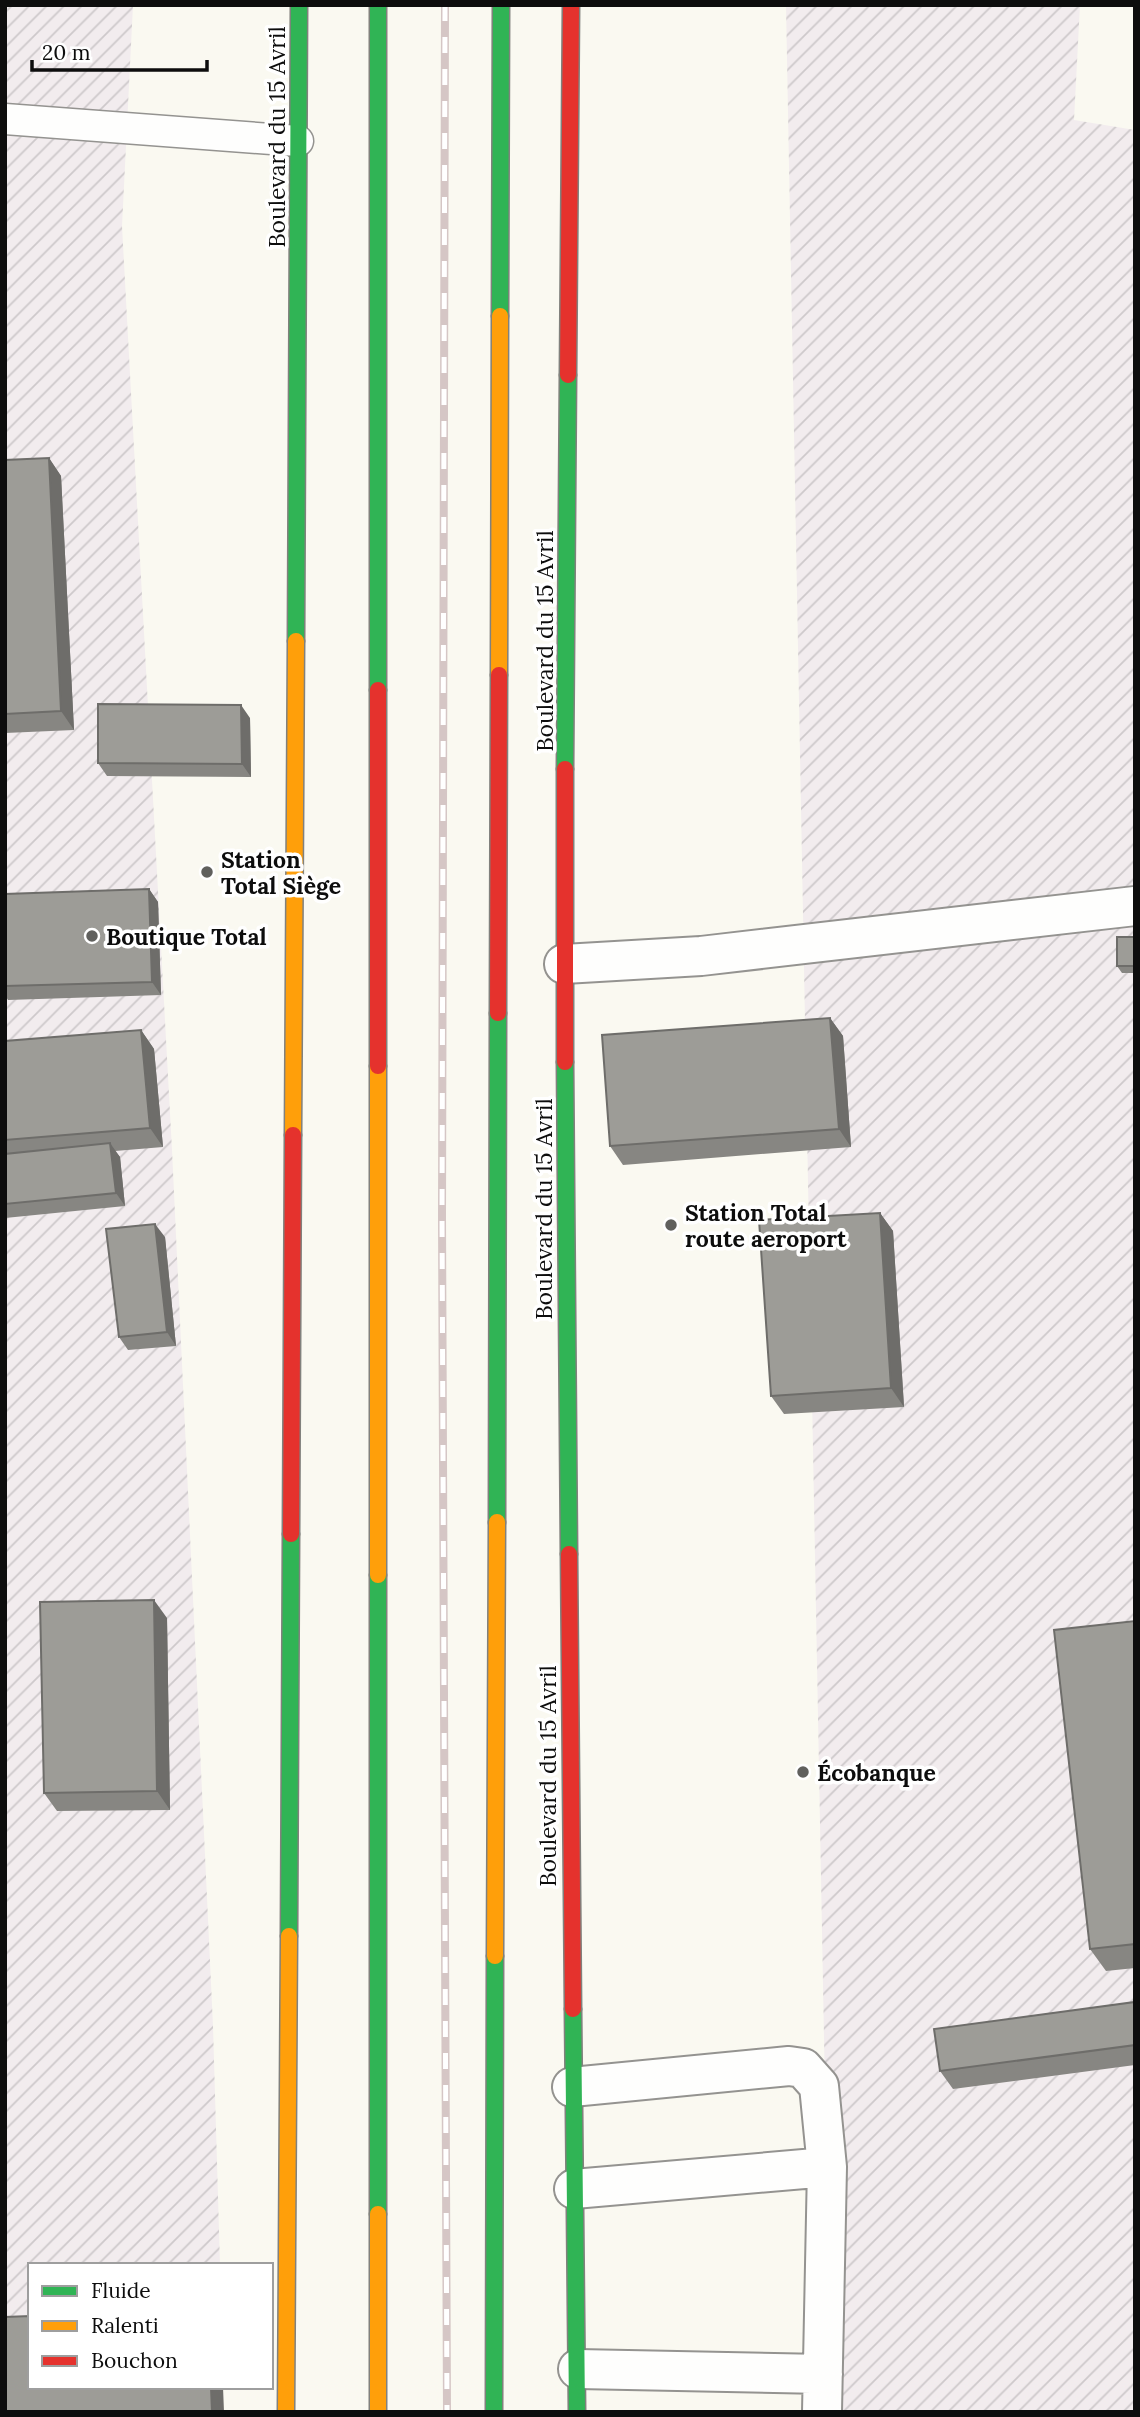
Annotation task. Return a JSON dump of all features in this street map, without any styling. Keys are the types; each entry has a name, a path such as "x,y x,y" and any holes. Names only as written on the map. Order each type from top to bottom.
{"main road":[{"name":"Boulevard du 15 Avril","path":"286,2412 299,5"},
{"path":"378,5 378,2412"},
{"name":"Boulevard du 15 Avril","path":"494,2412 501,5"},
{"name":"Boulevard du 15 Avril","path":"571,5 564,964 572,2087 578,2412"}],"street":[{"path":"564,964 701,956 1135,906"},
{"path":"572,2087 803,2068 819,2086 827,2167 822,2412"},
{"path":"575,2189 827,2167"},
{"path":"578,2370 822,2374"}],"lane":[{"path":"5,119 298,141"}],"shaded area":[{"path":"5,5 133,5 122,226 172,1150 213,2026 220,2263 28,2263 28,2389 5,2412"},
{"path":"786,5 1080,5 1074,120 1135,130 1135,2412 831,2412"}],"building":[{"path":"49,458 61,711 5,714 5,460"},
{"path":"98,704 241,705 242,764 98,763"},
{"path":"149,889 152,982 5,986 5,894"},
{"path":"1117,937 1135,937 1135,966 1117,966"},
{"path":"830,1018 839,1129 610,1146 602,1035"},
{"path":"141,1030 150,1128 5,1140 5,1041"},
{"path":"110,1143 116,1193 5,1204 5,1154"},
{"path":"880,1213 891,1388 771,1396 759,1220"},
{"path":"155,1224 167,1332 119,1337 106,1229"},
{"path":"154,1600 157,1791 44,1793 40,1602"},
{"path":"1135,1621 1135,1944 1090,1949 1054,1630"},
{"path":"1135,2002 1135,2045 940,2071 934,2029"},
{"path":"28,2316 28,2389 211,2389 212,2412 5,2412 5,2317"}],"railway":[{"path":"445,5 442,1217 447,2412"}],"traffic: fast":[{"path":"296,641 299,5"},
{"path":"378,5 378,690"},
{"path":"500,316 501,5"},
{"path":"565,769 568,375"},
{"path":"497,1522 498,1013"},
{"path":"565,1062 569,1554"},
{"path":"289,1936 291,1534"},
{"path":"378,1575 378,2214"},
{"path":"494,2412 495,1956"},
{"path":"573,2009 577,2412"}],"traffic: slow":[{"path":"499,675 500,316"},
{"path":"293,1135 296,641"},
{"path":"378,1066 378,1575"},
{"path":"495,1956 497,1522"},
{"path":"286,2412 289,1936"},
{"path":"378,2214 378,2412"}],"traffic: jam":[{"path":"568,375 571,5"},
{"path":"498,1013 499,675"},
{"path":"378,690 378,1066"},
{"path":"565,769 565,1062"},
{"path":"291,1534 293,1135"},
{"path":"569,1554 573,2009"}],"place":[{"name":"Station Total Siège","path":"207,872"},
{"name":"Boutique Total","path":"92,936"},
{"name":"Station Total route aeroport","path":"671,1225"},
{"name":"Écobanque","path":"803,1772"}]}
